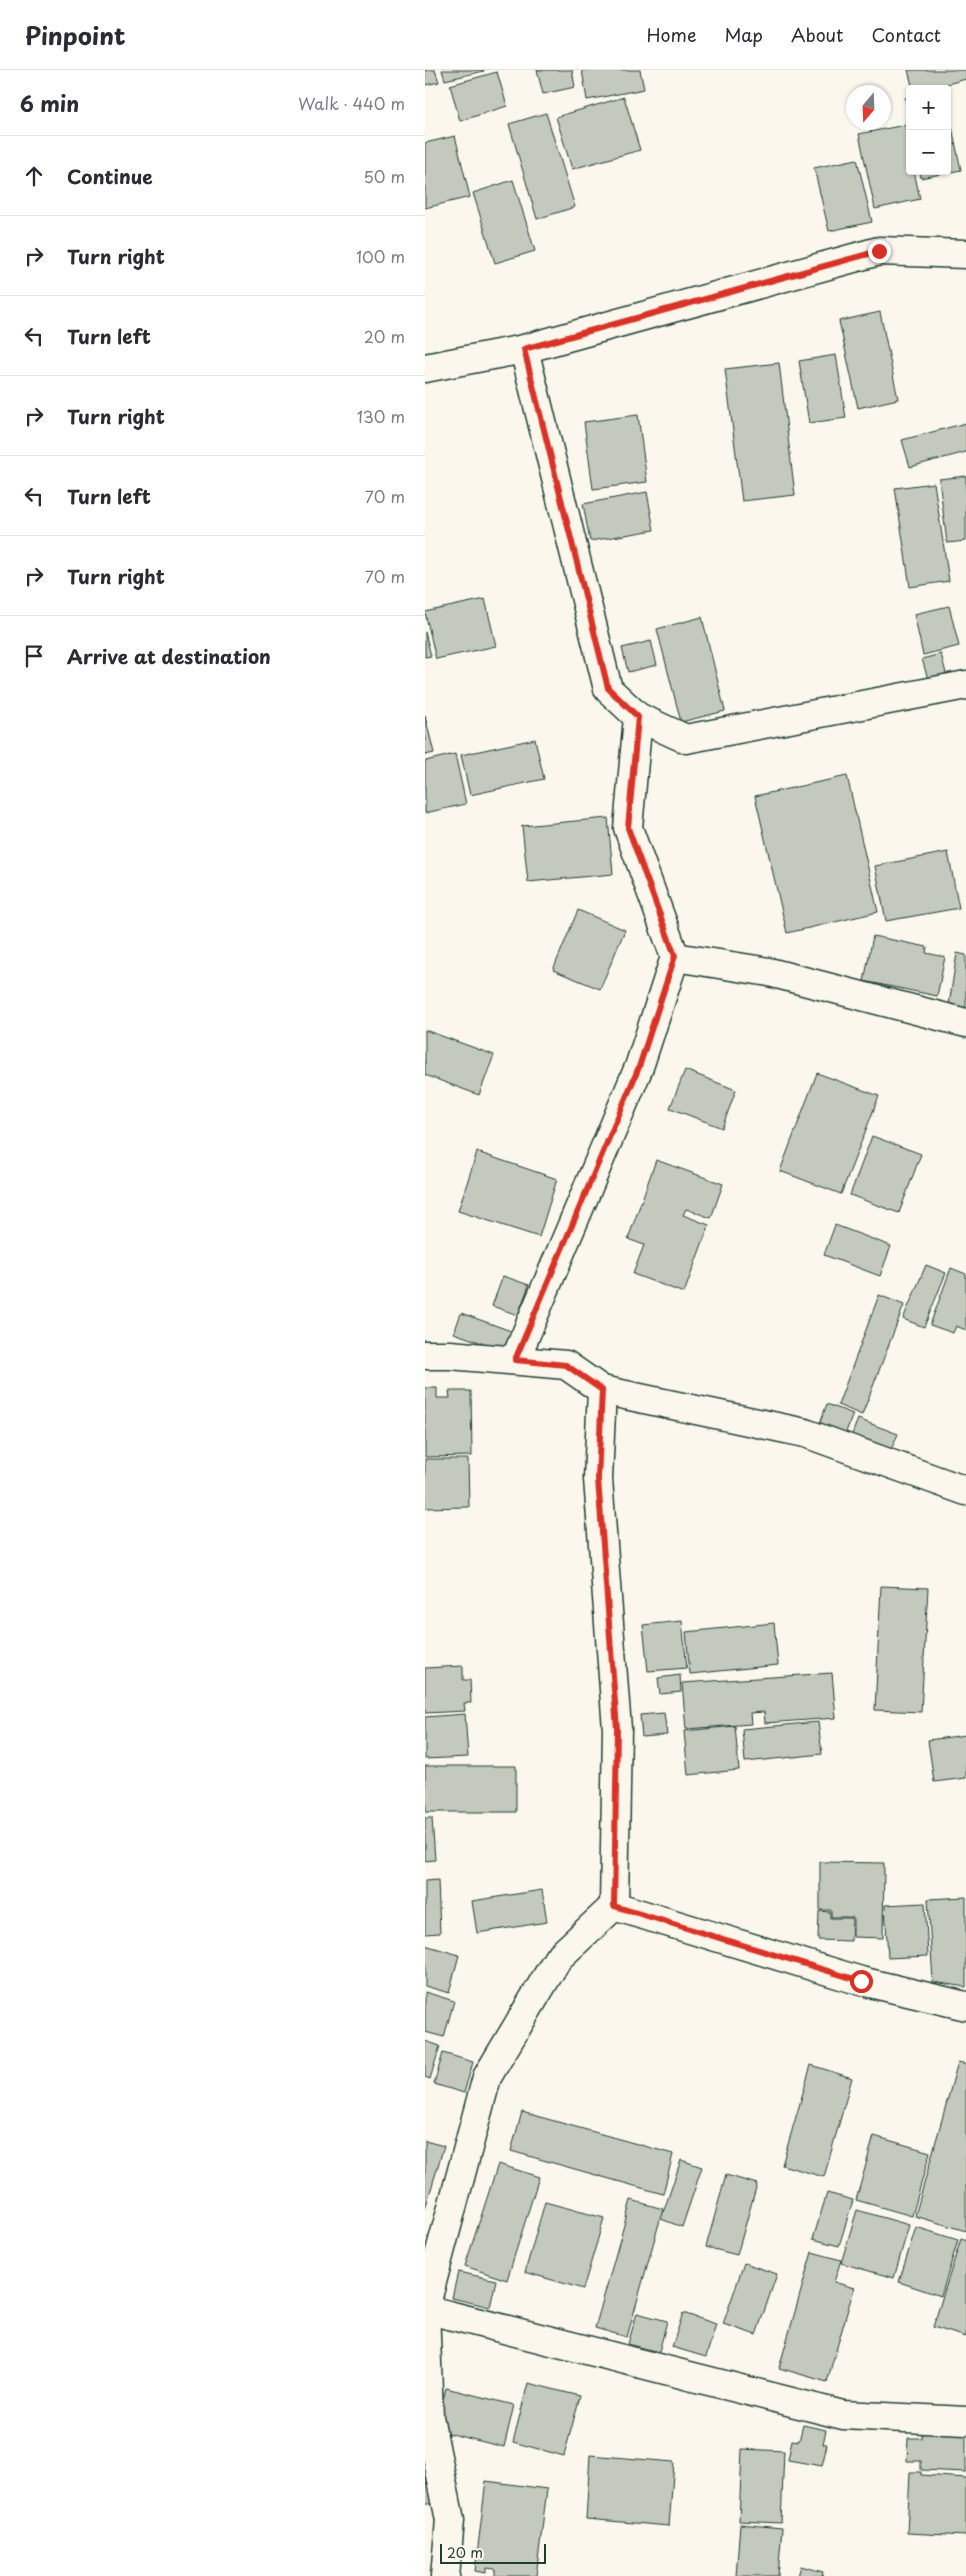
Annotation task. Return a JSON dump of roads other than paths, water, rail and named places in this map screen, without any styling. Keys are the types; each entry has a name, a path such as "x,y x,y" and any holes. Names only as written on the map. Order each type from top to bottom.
{"street":[{"path":"425,368 524,349 879,251 966,254"},
{"path":"524,349 608,688 638,717 686,739 966,685"},
{"path":"515,1360 639,1067 675,956 628,828 638,717"},
{"path":"675,956 769,972 966,1023"},
{"path":"425,1355 566,1365 602,1390 805,1434 966,1491"},
{"path":"445,2576 450,2520 429,2417 425,2309 487,2077 558,1958 614,1906 617,1729 598,1479 602,1390"},
{"path":"614,1906 861,1981 966,2006"},
{"path":"425,2309 843,2416 966,2421"}]}
